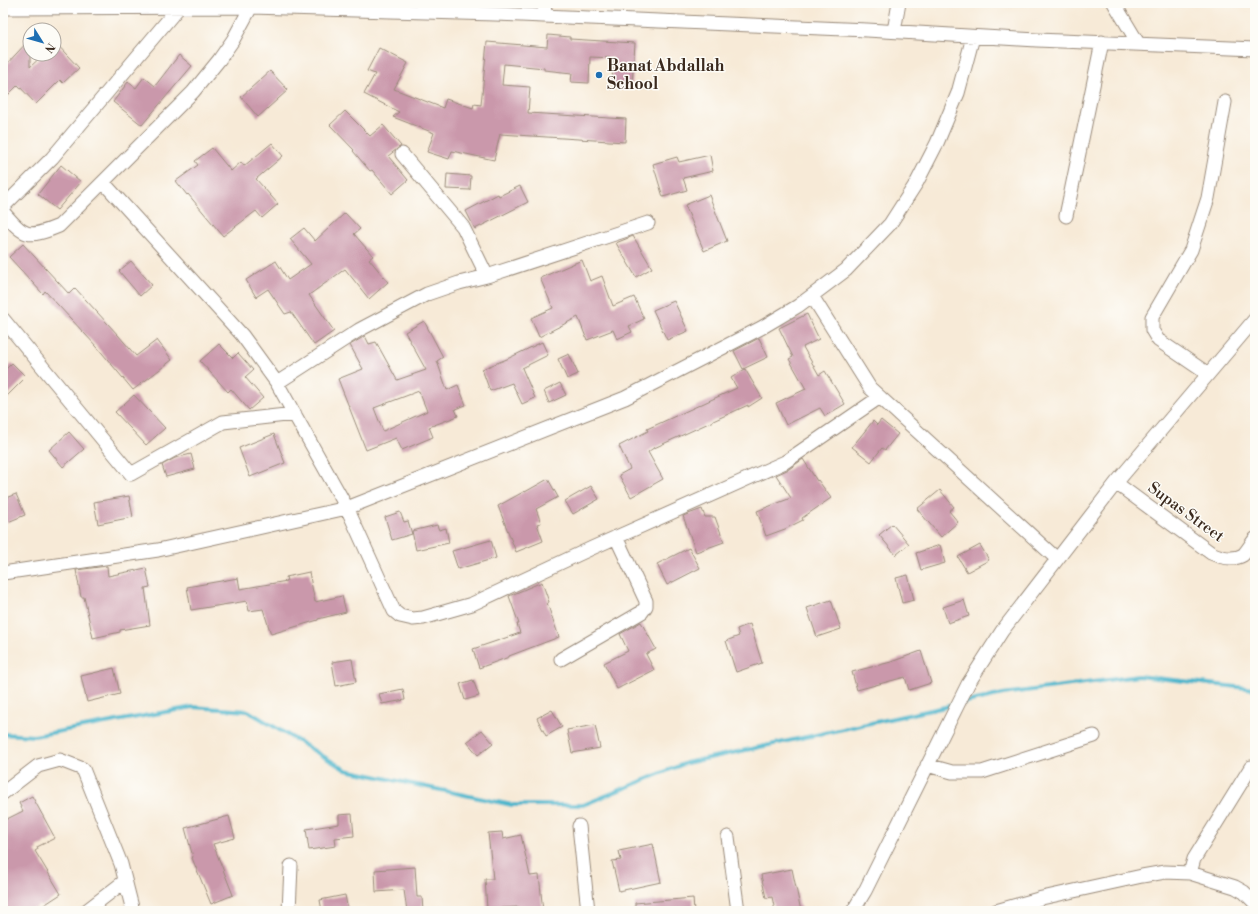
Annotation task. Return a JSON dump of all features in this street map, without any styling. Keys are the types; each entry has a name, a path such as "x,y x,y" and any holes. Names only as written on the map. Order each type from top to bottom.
{"street":[{"path":"544,16 545,3"},
{"path":"894,31 899,3"},
{"path":"1114,3 1138,43"},
{"path":"3,8 141,5 179,7 406,7 544,16 894,31 973,37 1255,49"},
{"path":"3,207 52,158 179,7"},
{"path":"3,212 19,229 29,234 40,234 59,226 193,92 233,40 251,7"},
{"path":"3,573 158,550 347,508 625,398 761,328 798,306 846,270 890,224 917,182 937,143 958,93 973,37"},
{"path":"1066,216 1102,42"},
{"path":"1208,374 1158,340 1152,330 1152,317 1191,250 1208,198 1225,102"},
{"path":"402,154 463,227 487,276"},
{"path":"103,182 242,335 277,383 347,508 394,611 400,616 413,620 472,604 616,537 785,462 880,397"},
{"path":"277,383 359,330 427,294 459,283 487,276 648,223"},
{"path":"812,296 870,388 1057,559"},
{"path":"3,319 131,474 223,422 294,414"},
{"path":"853,911 865,891 968,684 1002,631 1116,483 1255,319"},
{"name":"Supas Street","path":"1116,483 1211,553 1221,558 1231,558 1242,555 1255,539"},
{"path":"561,659 642,612 646,606 646,601 616,537"},
{"path":"927,765 952,772 982,772 1094,736"},
{"path":"3,793 38,766 60,760 83,769 121,864 133,911"},
{"path":"1190,873 1194,859 1251,767"},
{"path":"579,826 588,911"},
{"path":"728,837 738,911"},
{"path":"289,911 291,866"},
{"path":"996,911 1042,898 1165,872 1190,873 1235,887 1244,892 1255,903"},
{"path":"86,911 125,881"}],"building":[{"path":"548,35 570,37 570,39 635,43 632,85 612,84 613,58 590,57 589,83 571,82 572,73 544,70 544,68 504,64 502,85 530,87 528,113 626,119 625,142 500,134 494,160 452,151 449,159 427,152 434,133 393,117 399,112 364,94 375,74 367,71 379,48 408,63 394,89 443,108 446,99 473,108 474,104 481,105 487,42 547,47"},
{"path":"22,48 22,62 30,62 30,67 35,62 62,62 62,50 79,68 63,83 60,80 36,104 18,85 3,100 3,68"},
{"path":"179,55 192,66 142,125 113,102 128,82 136,88 144,77 155,86"},
{"path":"270,71 288,90 258,117 241,97"},
{"path":"345,111 370,136 383,125 401,146 388,156 408,180 392,194 330,125"},
{"path":"272,143 283,156 256,179 278,204 262,218 256,211 223,236 176,181 198,165 195,161 212,148 231,171 241,162 244,166"},
{"path":"710,155 713,171 683,178 687,190 663,197 653,164 677,157 679,162"},
{"path":"61,165 81,182 57,210 38,194"},
{"path":"447,174 471,176 470,190 446,189"},
{"path":"520,186 528,202 475,229 466,211 498,194 499,196"},
{"path":"709,195 727,241 704,251 685,205"},
{"path":"345,213 360,229 354,234 373,256 369,259 388,282 369,299 345,269 309,295 334,331 314,345 291,312 285,314 268,289 256,297 246,280 276,261 288,280 311,264 290,239 304,228 315,241"},
{"path":"633,236 652,268 636,277 616,243"},
{"path":"23,244 69,294 75,288 136,356 157,340 172,360 133,390 97,347 45,291 43,294 9,257"},
{"path":"582,260 590,281 602,276 613,306 634,297 644,319 629,326 632,332 617,339 613,330 587,340 578,317 539,337 531,318 553,308 540,278"},
{"path":"131,261 152,285 140,296 119,271"},
{"path":"674,301 688,331 667,340 653,310"},
{"path":"807,314 819,339 803,347 819,375 825,371 845,404 825,416 820,408 786,425 776,403 806,389 789,359 793,357 779,328"},
{"path":"424,321 443,357 437,361 447,390 458,385 466,405 455,409 458,416 429,427 433,437 402,450 396,438 366,450 338,379 363,369 350,345 365,336 369,344 376,342 397,380 426,370 405,332","holes":["419,391 427,411 383,431 374,408"]},
{"path":"759,338 768,357 743,369 734,351"},
{"path":"542,342 548,355 522,368 535,398 522,404 512,383 490,391 482,369"},
{"path":"219,344 233,358 238,353 253,370 245,377 263,398 249,410 231,389 228,392 200,361"},
{"path":"569,354 578,374 567,379 558,359"},
{"path":"12,363 26,377 3,400 3,372"},
{"path":"745,369 762,398 748,407 748,405 648,452 663,479 631,497 619,475 630,469 619,446 648,431 647,429 737,388 731,378"},
{"path":"560,383 566,395 549,403 544,391"},
{"path":"134,395 165,428 146,445 115,412"},
{"path":"881,420 898,434 885,450 882,448 871,462 852,447 873,421 877,425"},
{"path":"69,432 84,449 63,467 49,450"},
{"path":"274,434 285,463 250,477 239,448"},
{"path":"191,454 195,469 166,477 162,465 175,458"},
{"path":"803,459 817,481 818,480 831,498 802,518 803,520 766,536 757,511 791,498 776,475 789,469"},
{"path":"548,479 558,497 536,509 541,523 537,524 543,541 516,552 498,506"},
{"path":"591,486 599,499 573,514 565,501"},
{"path":"940,490 954,507 949,511 958,522 941,537 917,509"},
{"path":"16,494 25,515 3,524 3,499"},
{"path":"129,496 133,517 98,524 94,502"},
{"path":"702,509 705,517 715,517 724,542 696,552 683,516"},
{"path":"400,512 404,522 408,521 412,534 392,540 385,517"},
{"path":"892,524 909,544 896,555 879,535"},
{"path":"437,525 439,530 446,528 449,543 416,550 412,531"},
{"path":"491,540 496,558 458,569 452,551"},
{"path":"940,545 945,563 921,570 916,553"},
{"path":"980,545 989,560 967,572 958,557"},
{"path":"689,548 700,568 667,585 657,564"},
{"path":"107,566 108,576 146,568 150,587 145,588 150,625 120,630 120,632 93,638 84,597 81,597 76,570"},
{"path":"309,572 315,602 342,596 346,612 271,634 263,609 249,611 247,601 191,610 187,587 238,578 240,589 287,581 286,577"},
{"path":"908,575 914,600 902,603 896,578"},
{"path":"542,582 549,602 547,603 559,637 479,668 473,649 520,633 517,624 519,624 509,596"},
{"path":"831,600 841,629 817,637 807,608"},
{"path":"964,600 969,616 948,623 943,607"},
{"path":"641,622 656,649 646,654 654,670 617,689 604,663 628,651 620,634"},
{"path":"750,624 762,663 736,672 726,641 739,636 737,629"},
{"path":"921,651 931,683 909,690 905,677 857,690 852,672 891,662"},
{"path":"352,659 356,682 336,686 332,662"},
{"path":"114,668 120,694 87,702 81,676"},
{"path":"473,680 479,696 465,700 460,684"},
{"path":"403,689 405,700 382,704 379,694"},
{"path":"552,710 562,727 546,736 537,718"},
{"path":"595,725 600,748 572,753 567,730"},
{"path":"482,730 493,743 478,755 467,742"},
{"path":"32,796 55,838 37,847 38,849 35,851 61,894 41,907 40,905 30,911 3,911 3,821 23,811 19,803"},
{"path":"352,814 354,836 335,838 336,846 309,850 306,829 339,824 339,815"},
{"path":"229,816 235,838 213,844 233,895 211,904 192,858 193,857 185,828"},
{"path":"502,832 503,839 521,835 530,876 539,875 543,911 518,911 518,907 487,909 485,879 493,879 488,833"},
{"path":"653,844 661,882 619,891 612,861 621,860 619,851"},
{"path":"415,867 417,897 422,897 423,911 407,911 404,890 376,892 375,870"},
{"path":"792,869 801,911 775,911 772,897 766,898 761,875"},
{"path":"345,895 348,911 322,911 320,900"},
{"path":"693,898 694,911 635,911 635,903"}],"waterway":[{"path":"962,703 1003,694 1138,676 1255,689"},
{"path":"3,734 34,736 193,707 248,711 346,770 512,805 583,805 686,763 954,705"}],"place":[{"name":"Banat Abdallah School","path":"599,75"}]}
